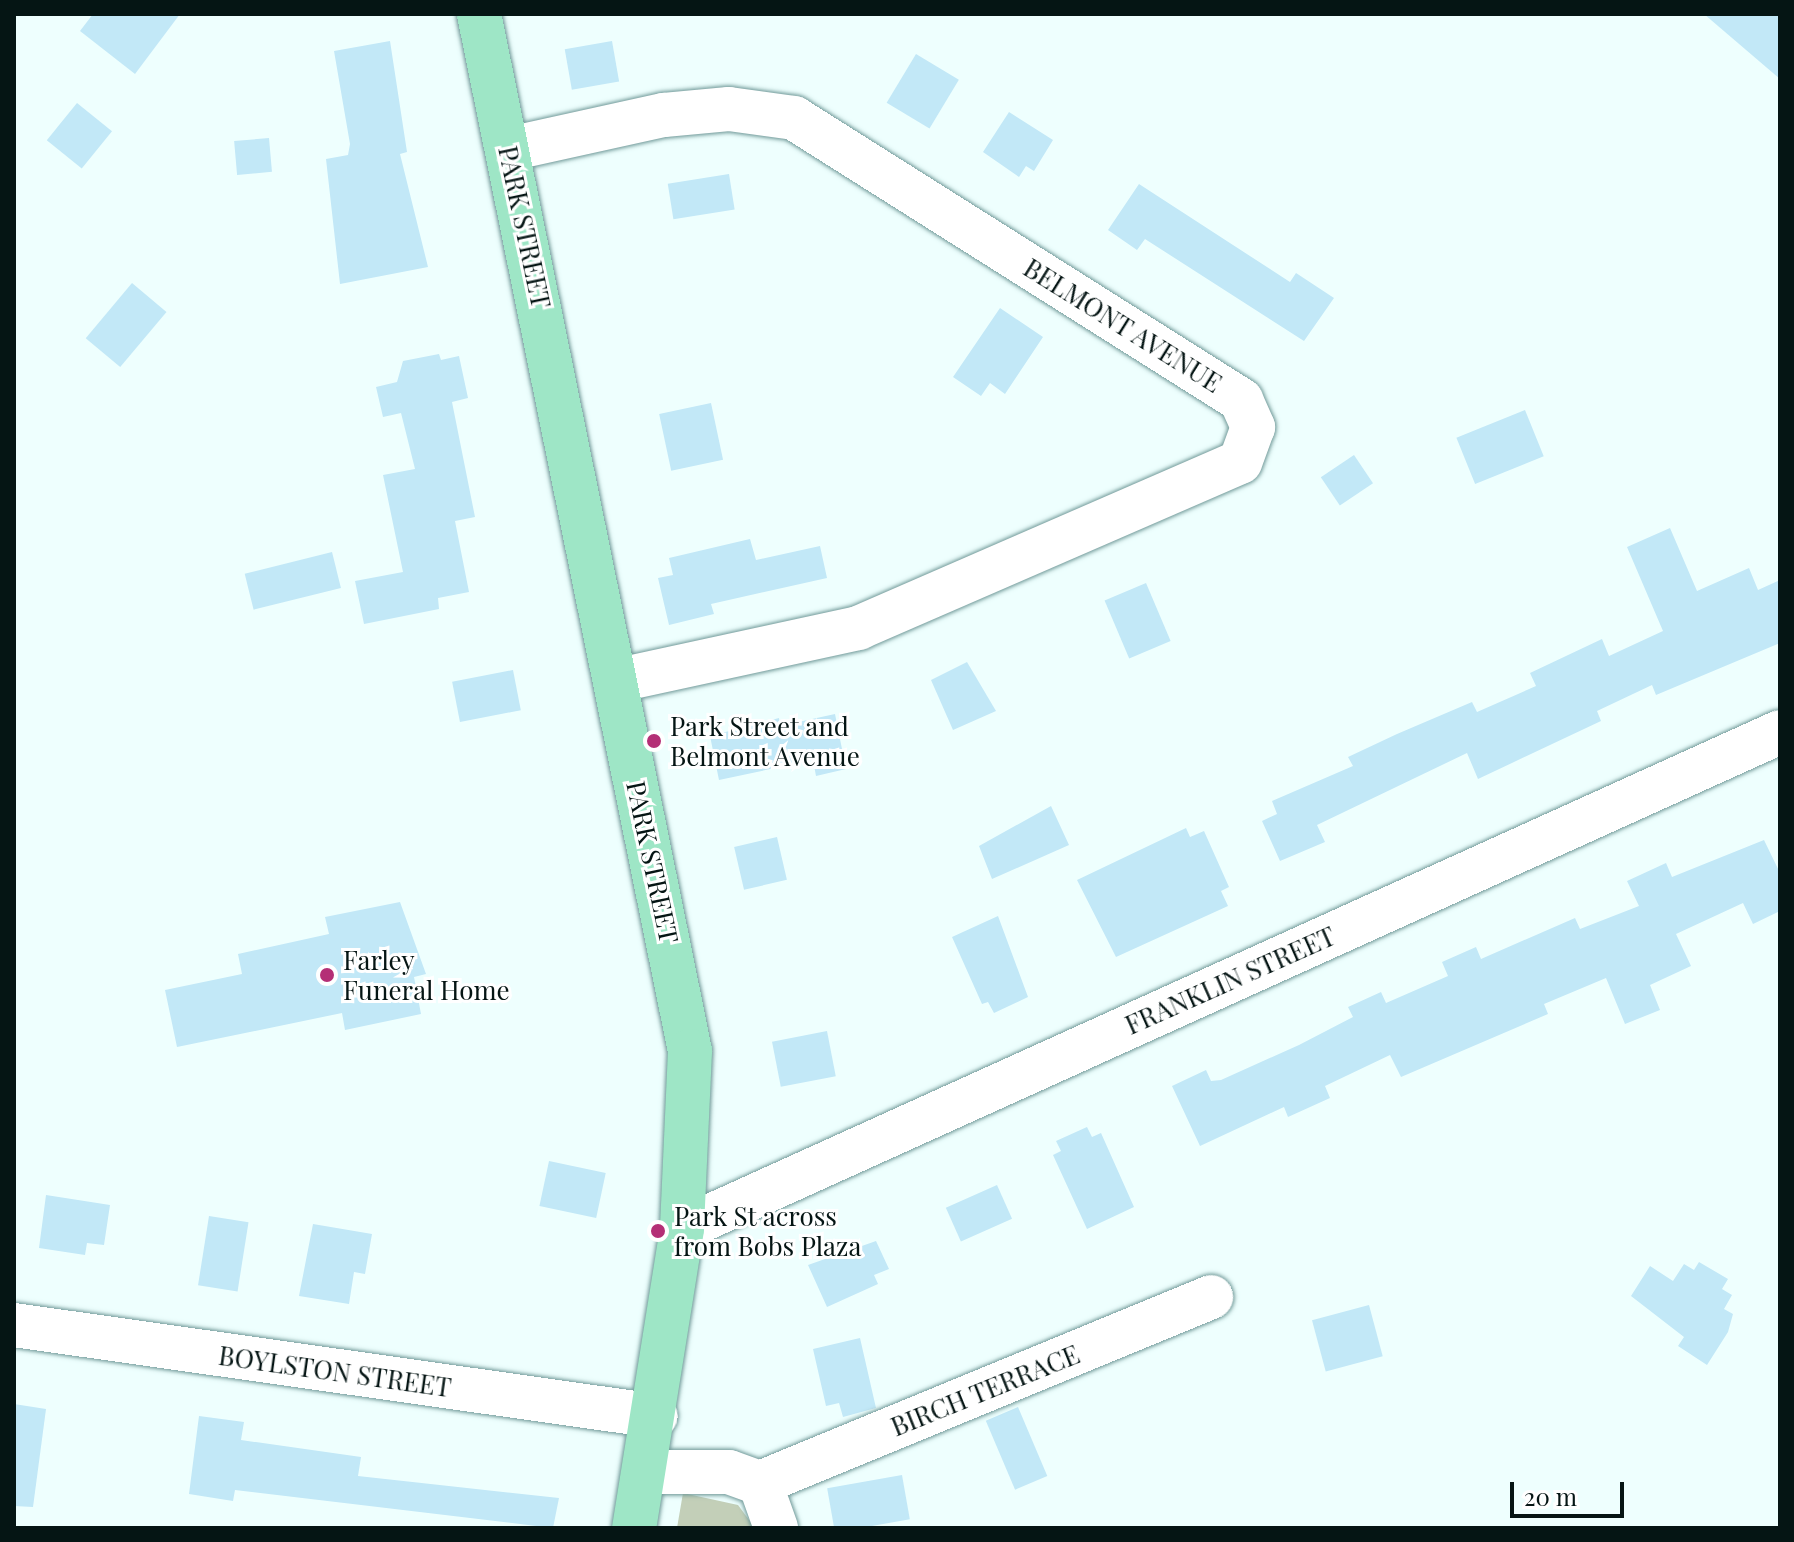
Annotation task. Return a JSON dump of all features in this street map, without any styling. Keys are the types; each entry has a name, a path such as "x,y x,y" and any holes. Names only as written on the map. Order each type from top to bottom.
{"main road":[{"name":"PARK STREET","path":"479,14 619,680 690,1051 682,1229 656,1416 634,1528"}],"street":[{"name":"BELMONT AVENUE","path":"509,149 664,115 729,109 794,118 1241,400 1253,427 1240,462 859,628 619,680"},
{"name":"FRANKLIN STREET","path":"682,1229 1780,732"},
{"name":"BIRCH TERRACE","path":"760,1483 1211,1297"},
{"name":"BOYLSTON STREET","path":"14,1325 656,1416"},
{"path":"646,1472 729,1472 760,1483 776,1528"}],"green space":[{"path":"683,1493 738,1505 755,1528 677,1528"}],"building":[{"path":"93,14 180,14 135,74 80,31"},
{"path":"1704,14 1780,14 1780,79"},
{"path":"390,41 407,152 400,154 428,267 340,284 326,159 348,155 350,144 334,51"},
{"path":"612,41 619,81 572,90 565,49"},
{"path":"916,54 959,80 930,129 887,103"},
{"path":"77,103 112,131 82,169 47,140"},
{"path":"1009,112 1053,140 1034,171 1026,166 1019,177 983,152"},
{"path":"269,138 272,172 237,175 234,141"},
{"path":"729,174 735,210 673,219 668,184"},
{"path":"1139,184 1290,282 1296,273 1334,298 1304,341 1145,239 1137,250 1108,230"},
{"path":"132,283 166,312 120,367 86,338"},
{"path":"1000,308 1043,337 1005,394 990,383 981,396 953,377"},
{"path":"439,354 441,360 459,356 468,398 452,402 475,517 455,521 469,592 438,598 439,609 364,624 355,581 403,572 383,475 415,469 401,413 383,417 376,387 397,382 403,361"},
{"path":"711,403 723,460 671,471 659,414"},
{"path":"1525,410 1544,456 1475,484 1456,438"},
{"path":"1354,455 1373,483 1340,506 1321,477"},
{"path":"1670,528 1697,591 1749,568 1758,590 1780,580 1780,643 1656,695 1652,685 1597,711 1601,721 1478,779 1467,753 1317,825 1325,842 1280,861 1262,821 1277,814 1272,801 1353,766 1348,757 1397,734 1472,702 1477,712 1536,686 1530,673 1602,639 1609,656 1663,631 1627,547"},
{"path":"750,539 756,560 820,546 827,578 711,604 714,614 669,625 658,578 673,575 669,558"},
{"path":"332,552 341,588 254,610 245,574"},
{"path":"1146,583 1171,641 1129,659 1105,601"},
{"path":"967,662 996,711 953,730 931,680"},
{"path":"513,670 521,710 460,722 452,682"},
{"path":"835,714 846,769 816,776 813,760 719,780 710,736 779,718 780,726"},
{"path":"1051,806 1069,845 992,879 979,846"},
{"path":"1186,828 1190,837 1204,831 1229,887 1221,891 1228,906 1116,957 1077,880"},
{"path":"777,837 787,880 744,890 734,847"},
{"path":"1764,840 1780,873 1780,911 1753,924 1743,903 1676,934 1691,966 1650,985 1660,1010 1625,1024 1606,978 1544,1004 1548,1014 1401,1077 1390,1055 1325,1086 1330,1098 1288,1117 1284,1107 1200,1146 1172,1086 1206,1070 1211,1081 1221,1080 1299,1045 1353,1017 1348,1007 1381,992 1386,1003 1448,976 1442,962 1476,947 1481,959 1575,918 1580,929 1639,906 1627,881 1666,863 1672,877"},
{"name":"Farley Funeral Home","path":"400,902 426,974 414,977 421,1014 345,1030 342,1013 177,1047 165,990 242,974 238,954 329,934 325,917"},
{"path":"998,916 1028,997 994,1013 988,1002 982,1004 952,937"},
{"path":"827,1031 836,1076 781,1087 772,1042"},
{"path":"1087,1127 1092,1137 1101,1133 1134,1207 1087,1229 1053,1155 1061,1151 1056,1141"},
{"path":"549,1161 606,1173 596,1218 539,1206"},
{"path":"997,1185 1012,1219 961,1242 946,1208"},
{"path":"46,1195 110,1205 104,1245 87,1243 85,1255 39,1248"},
{"path":"209,1216 249,1222 238,1291 198,1285"},
{"path":"313,1224 372,1234 365,1274 354,1272 349,1304 299,1296"},
{"path":"876,1241 889,1269 874,1275 878,1284 827,1307 808,1265"},
{"path":"1699,1262 1728,1279 1722,1289 1732,1295 1724,1309 1733,1314 1728,1332 1707,1365 1678,1346 1684,1337 1631,1296 1650,1266 1673,1281 1684,1264 1694,1270"},
{"path":"1369,1305 1383,1356 1326,1371 1312,1320"},
{"path":"860,1338 876,1408 843,1417 839,1403 826,1406 813,1349"},
{"path":"14,1404 46,1409 33,1507 14,1506"},
{"path":"1018,1407 1047,1476 1015,1490 986,1421"},
{"path":"199,1416 244,1422 241,1440 361,1457 358,1476 559,1498 553,1528 235,1490 233,1501 189,1494"},
{"path":"902,1475 910,1519 861,1528 834,1528 827,1488"}],"place":[{"name":"Park Street and Belmont Avenue","path":"654,741"},
{"name":"Farley Funeral Home","path":"327,975"},
{"name":"Park St across from Bobs Plaza","path":"658,1231"}]}
